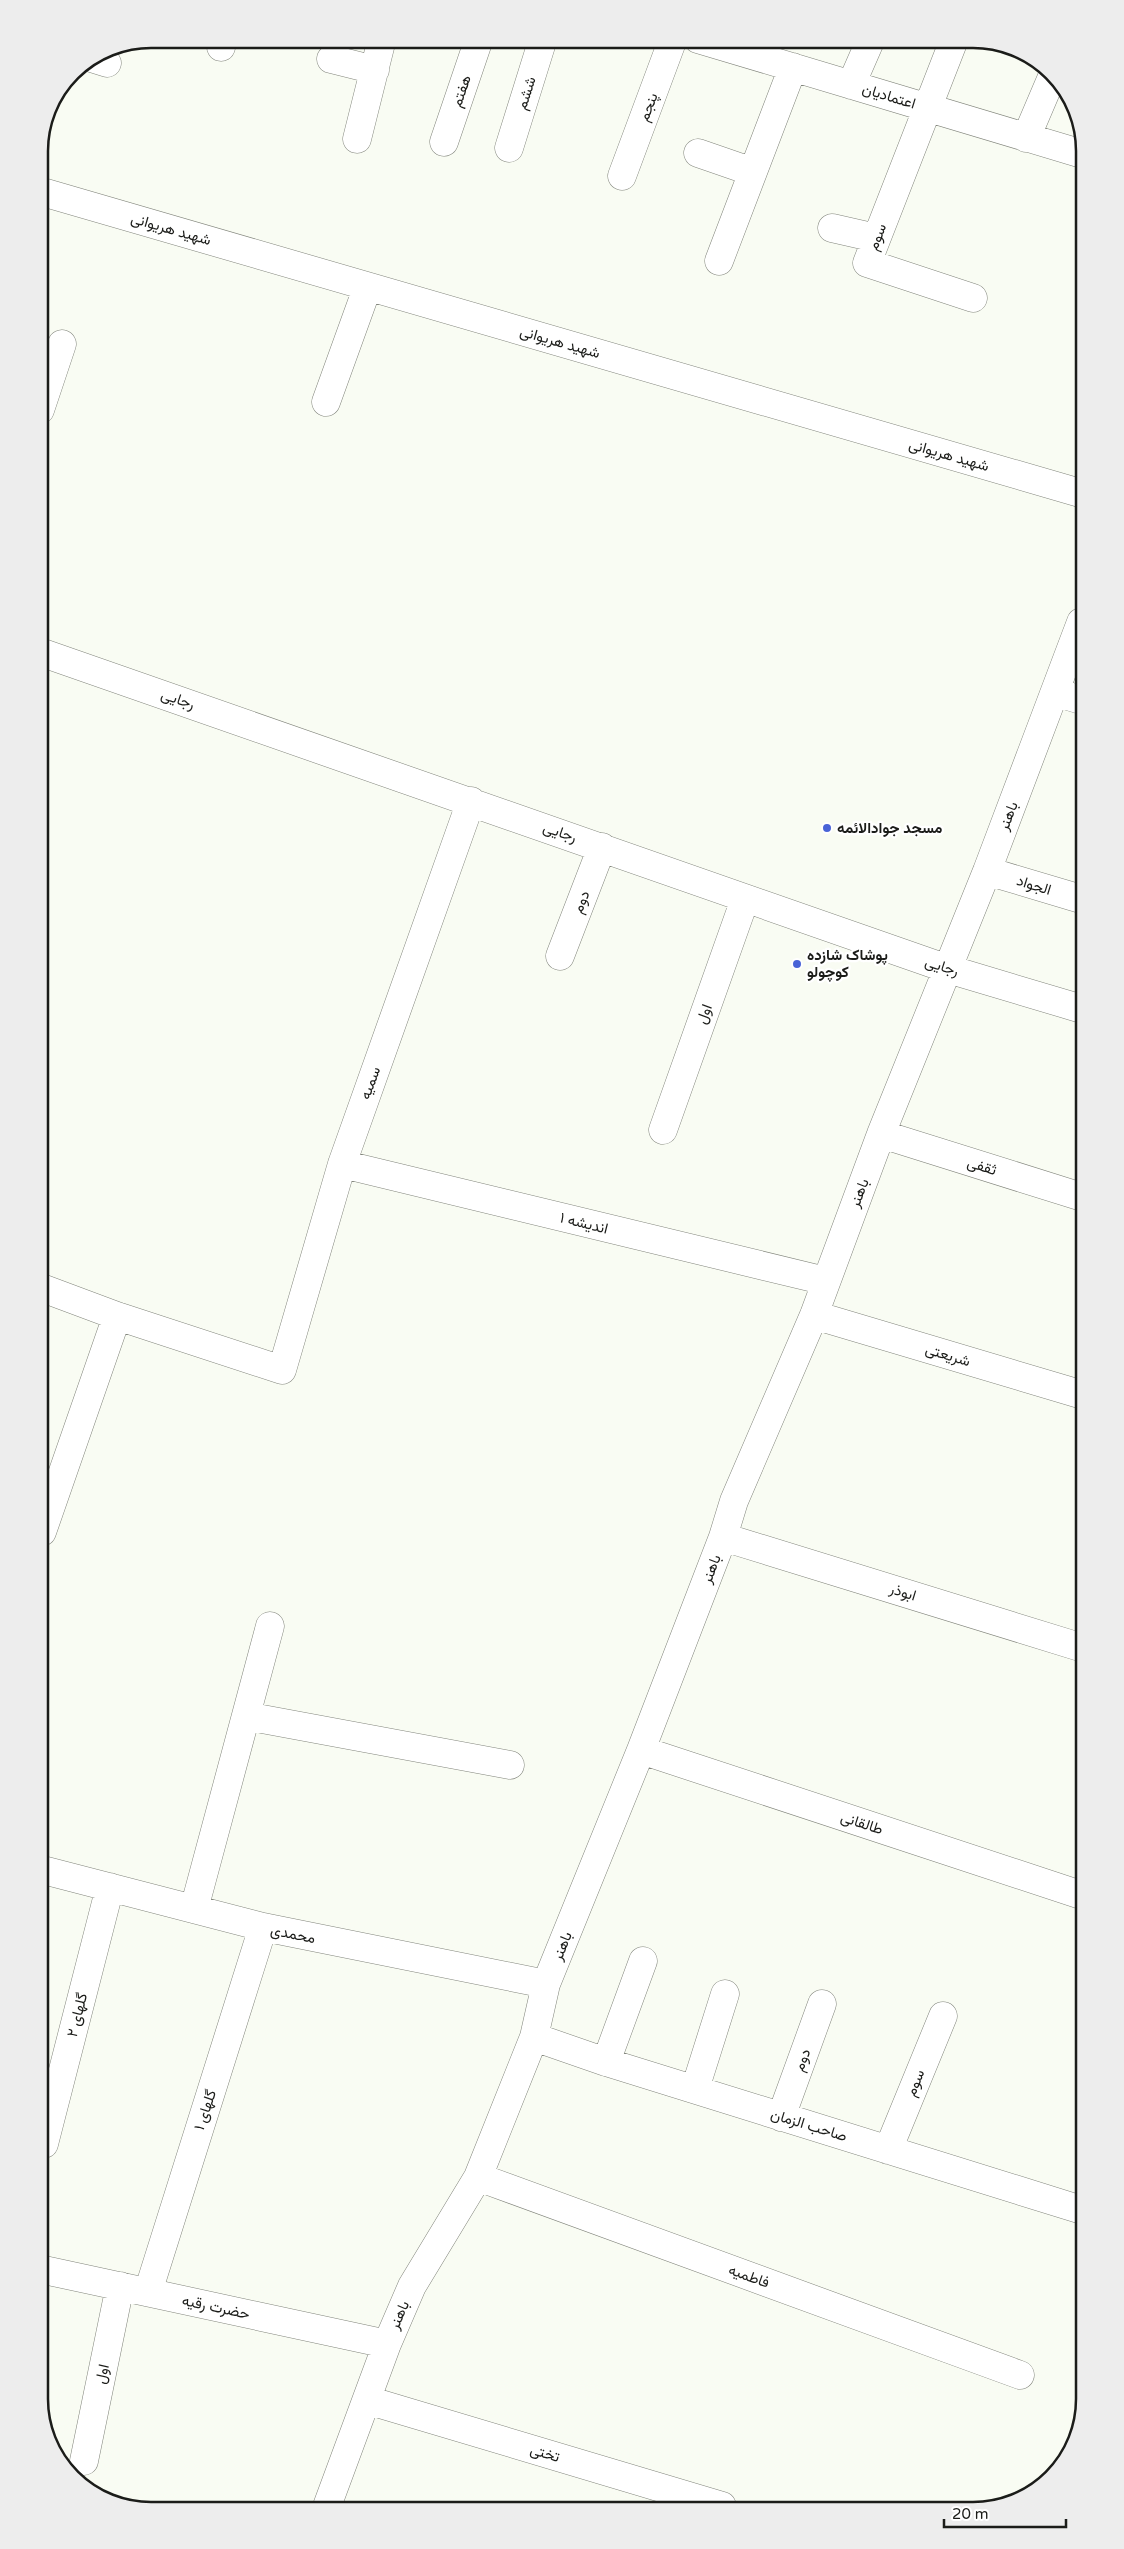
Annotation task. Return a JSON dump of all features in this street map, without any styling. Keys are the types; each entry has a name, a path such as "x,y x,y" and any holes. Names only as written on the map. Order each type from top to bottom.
{"street":[{"path":"357,139 380,48"},
{"name":"هفتم","path":"444,142 476,48"},
{"name":"ششم","path":"509,148 540,48"},
{"name":"پنجم","path":"622,176 670,48"},
{"name":"اعتمادیان","path":"736,48 851,85 1076,152"},
{"path":"851,85 867,48"},
{"name":"سوم","path":"951,48 867,262 973,298"},
{"path":"331,59 375,70"},
{"path":"719,261 793,67"},
{"path":"1026,138 1050,82"},
{"path":"698,153 753,172"},
{"name":"شهید هریوانی","path":"48,194 1076,492"},
{"path":"832,228 876,238"},
{"path":"326,402 365,294"},
{"path":"48,386 62,344"},
{"name":"باهنر","path":"329,2501 387,2344 412,2286 478,2177 534,2037 546,1984 641,1750 723,1537 734,1500 814,1315 881,1134 987,871 1076,635"},
{"name":"رجایی","path":"48,655 948,969 1076,1007"},
{"path":"1055,692 1076,698"},
{"name":"سمیه","path":"117,1316 282,1370 342,1164 471,801"},
{"name":"دوم","path":"560,956 602,847"},
{"name":"الجواد","path":"987,871 1076,898"},
{"name":"اول","path":"663,1130 745,899"},
{"name":"ثقفی","path":"881,1134 1076,1194"},
{"name":"اندیشه ۱","path":"342,1164 826,1281"},
{"path":"47,1290 117,1316 47,1516"},
{"name":"شریعتی","path":"814,1315 1076,1393"},
{"name":"ابوذر","path":"723,1537 1076,1646"},
{"path":"194,1909 270,1626"},
{"path":"246,1716 510,1765"},
{"name":"طالقانی","path":"641,1750 1076,1893"},
{"name":"محمدی","path":"47,1871 263,1927 546,1984"},
{"name":"گلهای ۲","path":"47,2132 110,1887"},
{"name":"گلهای ۱","path":"148,2292 263,1927"},
{"path":"606,2062 643,1961"},
{"path":"695,2089 725,1994"},
{"name":"دوم","path":"781,2116 822,2004"},
{"name":"سوم","path":"888,2150 942,2016"},
{"name":"صاحب الزمان","path":"534,2037 606,2062 1076,2208"},
{"name":"فاطمیه","path":"478,2177 1020,2375"},
{"name":"حضرت رقیه","path":"47,2271 387,2344"},
{"name":"اول","path":"84,2461 120,2286"},
{"name":"تختی","path":"367,2400 708,2502"}],"place":[{"name":"مسجد جوادالائمه","path":"827,828"},
{"name":"پوشاک شازده کوچولو","path":"797,964"}]}
